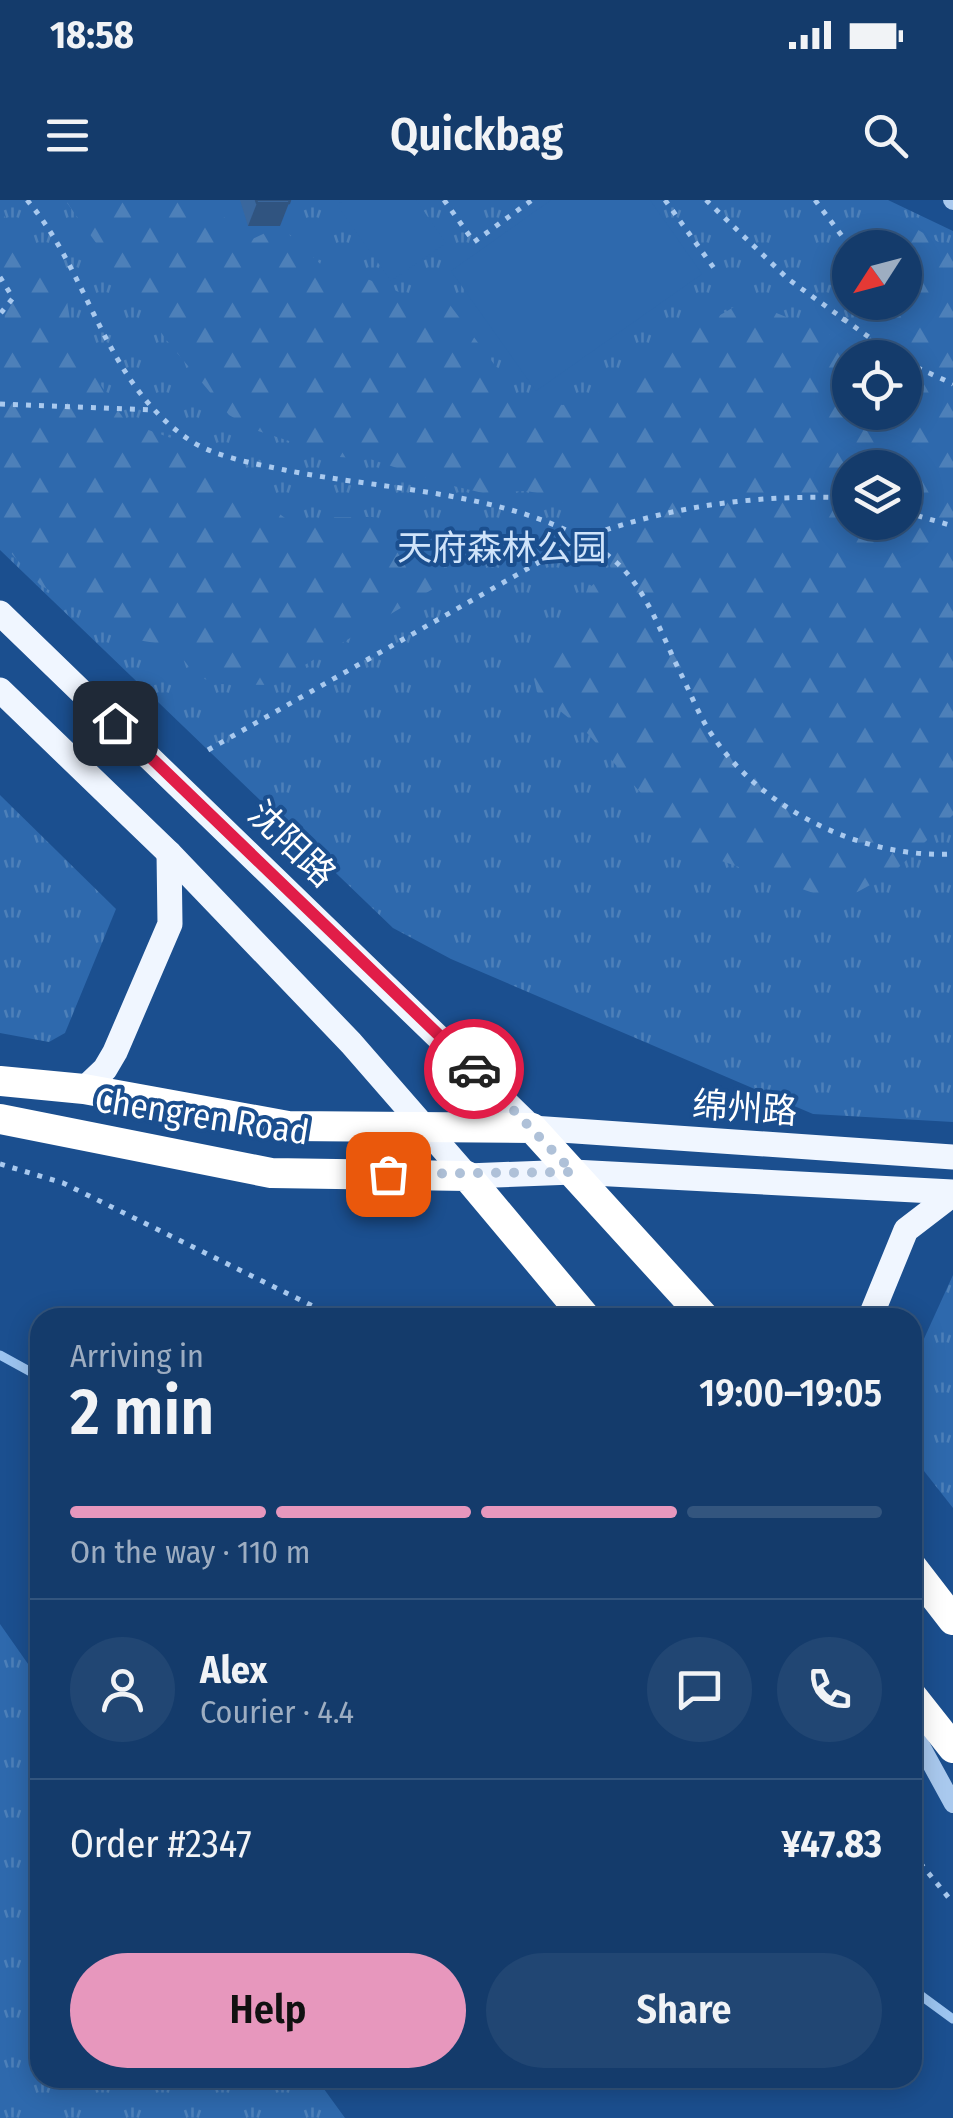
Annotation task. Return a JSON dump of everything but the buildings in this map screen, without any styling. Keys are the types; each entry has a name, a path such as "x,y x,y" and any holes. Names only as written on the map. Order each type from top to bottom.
{"highway":[{"name":"Chengren Road","path":"0,1081 84,1089 288,1126 532,1128"},
{"name":"Chengren Road","path":"0,1119 270,1172 466,1176"},
{"path":"532,1128 695,1308"},
{"path":"466,1176 578,1308"},
{"path":"922,1579 953,1620"},
{"path":"922,1709 953,1748"}],"main road":[{"name":"沈阳路","path":"0,613 532,1128"},
{"path":"0,690 170,853 351,1043 466,1176"},
{"path":"84,1089 115,1052 170,924 170,853"},
{"name":"绵州路","path":"532,1128 953,1157"},
{"name":"绵州路","path":"573,1172 953,1193"},
{"name":"Chengren Road","path":"466,1176 573,1172"},
{"path":"874,1308 906,1230 953,1193"}],"street":[{"path":"922,1576 953,1602"},
{"path":"922,1747 953,1804"}],"path":[{"path":"27,200 66,253 108,345 153,410 194,443 260,464 462,500 537,519 580,539 618,564 641,596 712,736 762,790 814,824 864,842 953,854"},
{"path":"444,200 474,242 532,200"},
{"path":"665,200 716,272"},
{"path":"706,200 788,279 870,340"},
{"path":"815,200 838,230"},
{"path":"0,277 14,298 0,314"},
{"path":"922,370 953,384"},
{"path":"0,404 153,410"},
{"path":"208,750 580,539 638,518 717,502 788,496 832,497"},
{"path":"922,517 953,526"},
{"path":"0,1164 63,1183 317,1308"},
{"path":"922,1865 953,1904"}],"green space":[{"name":"天府森林公园","path":"0,200 888,200 953,231 953,1122 813,1114 451,959 393,928 0,550"},
{"path":"65,200 211,200 244,243 280,226 331,274 360,276 406,295 441,293 520,399 563,405 610,389 629,368 734,307 764,308 843,340 832,340 832,430 922,430 922,340 868,340 878,320 922,320 922,232 953,251 953,815 894,872 839,902 693,851 587,733 537,692 530,661 560,646 588,589 611,569 600,537 557,497 527,491 483,493 445,484 370,459 339,457 255,430 229,415 168,342"},
{"path":"344,200 416,200 446,243 391,281 337,205"},
{"path":"551,200 650,200 702,274 536,391 451,271"},
{"path":"0,211 65,288 74,346 126,422 185,443 285,518 310,523 335,517 372,517 422,535 446,555 448,580 271,685 219,684 196,676 173,646 120,637 102,620 40,585 0,541 0,348 5,324"},
{"path":"0,795 116,909 65,1033 49,1042 0,1033"},
{"path":"953,1275 953,1508 922,1468 922,1343"},
{"path":"0,1624 30,1667 30,2088 323,2088 345,2118 0,2118"}],"waterway":[{"path":"0,1355 30,1372"},
{"path":"922,1996 953,2019"}],"way so far":[{"path":"388,1174 573,1172 474,1069"}],"route":[{"path":"115,723 474,1069"}]}
